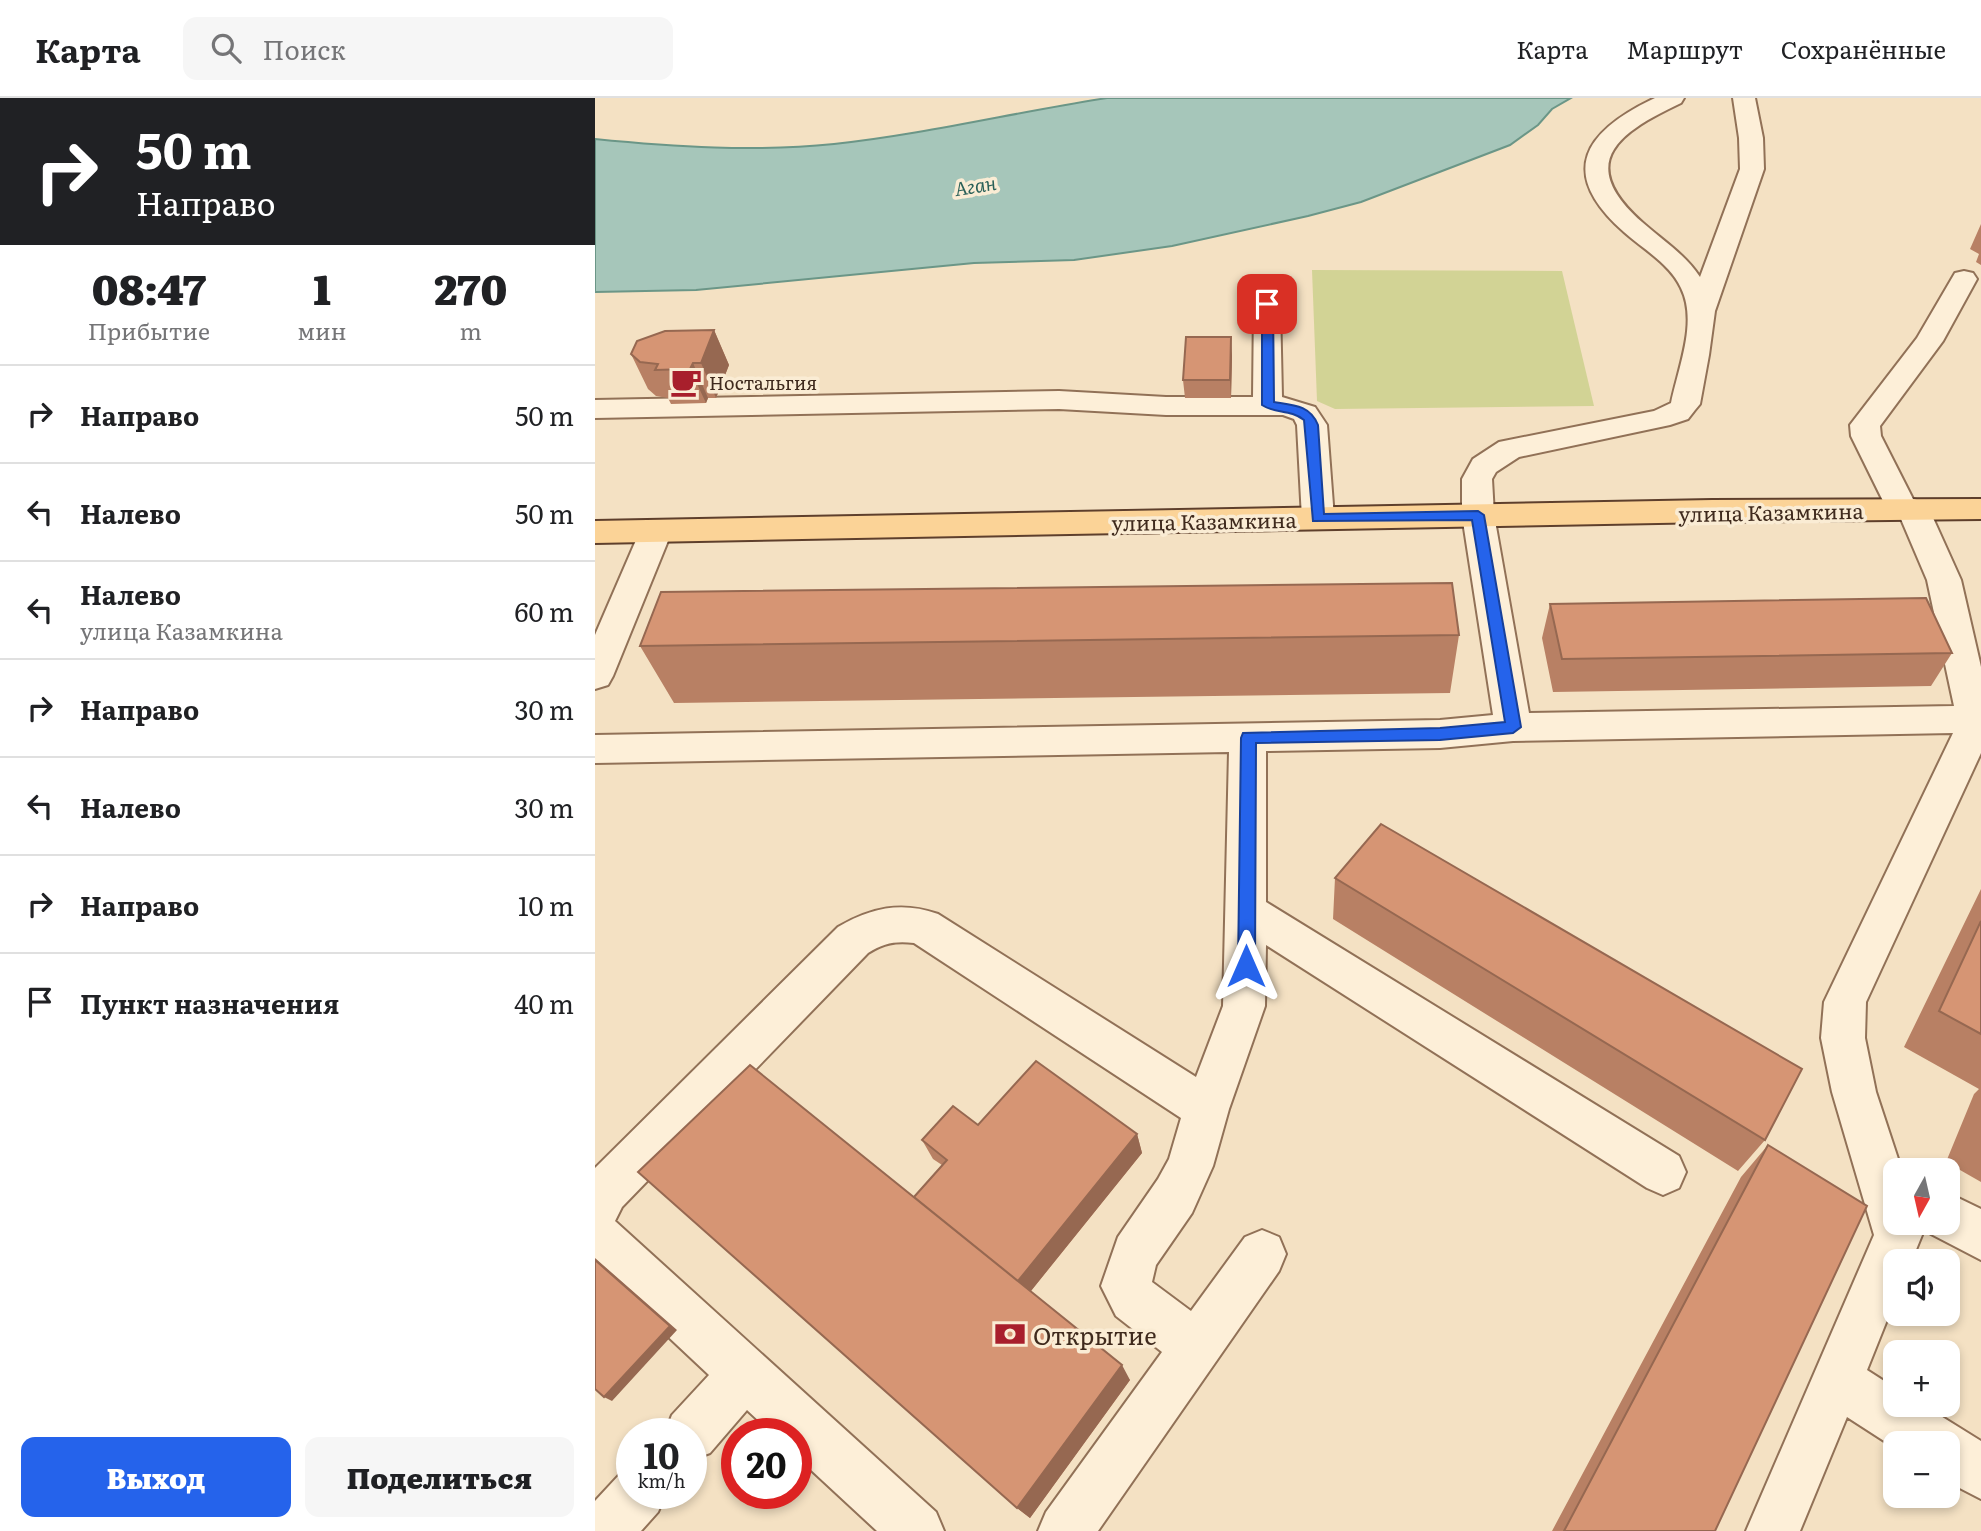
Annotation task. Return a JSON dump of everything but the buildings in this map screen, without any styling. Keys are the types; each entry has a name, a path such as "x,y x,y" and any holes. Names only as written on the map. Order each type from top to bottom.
{"main road":[{"name":"улица Казамкина","path":"595,532 1478,515 1981,509"}],"lane":[{"path":"1673,98 1613,132 1597,155 1596,163 1604,194 1633,226 1684,271 1702,310"},
{"path":"1513,727 1478,515 1477,479 1484,466 1510,449 1661,419 1678,413 1685,404 1702,310 1752,169 1751,138 1744,98"},
{"path":"1883,1168 1854,1092 1843,1038 1845,1002 1978,719 1944,580 1908,509 1866,436 1865,425 1929,341 1964,279"},
{"path":"1267,304 1268,405"},
{"path":"595,409 1059,400 1166,405 1268,405 1298,409 1309,418 1312,425 1318,518"},
{"path":"595,676 656,531"},
{"path":"595,749 1440,734 1513,727 1978,719"},
{"path":"1197,1347 1133,1299 1126,1286 1135,1254 1175,1196 1190,1166 1206,1110 1244,1006 1248,738"},
{"path":"1247,912 1663,1172"},
{"path":"595,1212 605,1191 853,940 873,927 898,922 923,927 1206,1110"},
{"path":"1960,1224 1981,1236"},
{"path":"595,1230 598,1238 917,1531"},
{"path":"1773,1531 1898,1236"},
{"path":"1065,1531 1262,1254"},
{"path":"705,1418 745,1373"},
{"path":"1837,1381 1916,1431"},
{"path":"1960,1459 1981,1472"},
{"path":"604,1531 624,1509"}],"green space":[{"path":"1312,270 1562,271 1594,406 1335,409 1317,401"}],"water":[{"name":"Аган","path":"1107,98 1571,98 1552,109 1538,125 1510,145 1361,202 1172,246 1074,260 974,263 696,290 595,292 595,139 715,148 834,144 903,135"}],"place":[{"name":"Ностальгия","path":"686,382"},
{"name":"Открытие","path":"1010,1334"}],"route":[{"path":"1246,966 1248,738 1440,734 1513,727 1478,515 1318,518 1312,425 1309,418 1298,409 1268,405 1267,304"}]}
